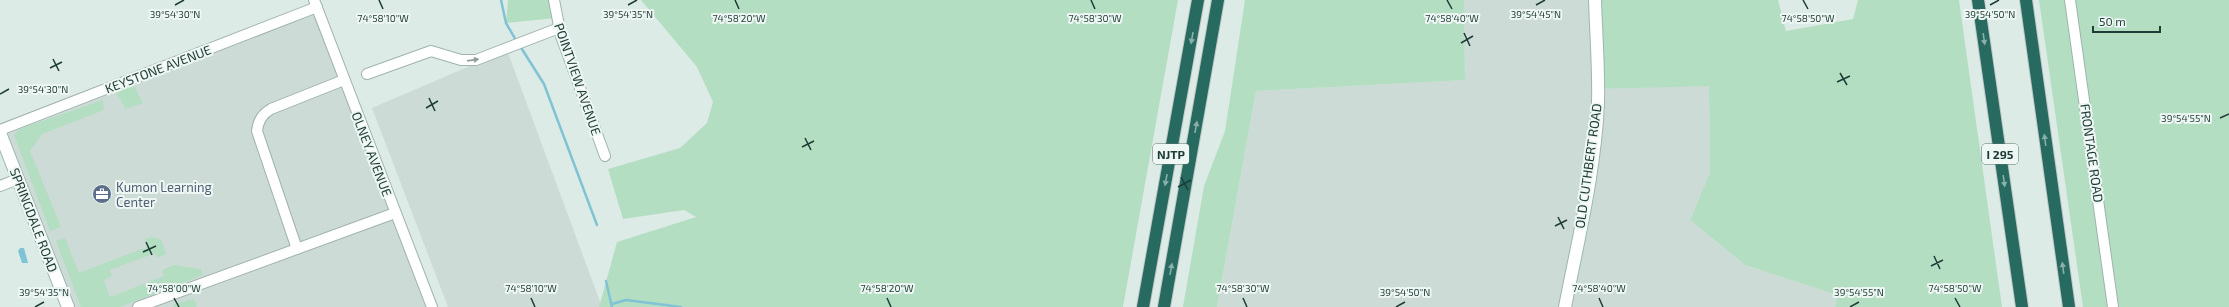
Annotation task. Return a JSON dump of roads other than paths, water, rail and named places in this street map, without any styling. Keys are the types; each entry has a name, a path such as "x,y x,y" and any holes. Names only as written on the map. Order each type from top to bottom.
{"highway":[{"name":"NJTP","path":"1143,307 1198,0"},
{"name":"NJTP","path":"1164,307 1218,0"},
{"name":"I 295","path":"1978,0 2022,307"},
{"path":"2026,0 2069,307"}],"street":[{"name":"POINTVIEW AVENUE","path":"554,0 559,28 605,156"},
{"name":"OLD CUTHBERT ROAD","path":"1565,307 1587,192 1596,128 1598,101 1595,0"},
{"name":"FRONTAGE ROAD","path":"2070,0 2113,307"},
{"name":"OLNEY AVENUE","path":"315,4 432,307"},
{"name":"KEYSTONE AVENUE","path":"0,132 315,4"},
{"path":"367,74 422,53 436,51 462,60 476,60 559,28"},
{"path":"297,248 257,131 257,124 266,112 271,109 344,80"},
{"name":"SPRINGDALE ROAD","path":"0,132 68,307"},
{"path":"0,186 18,179"},
{"path":"138,307 395,213"}],"water":[{"path":"20,248 24,248 28,263 22,263 18,251"}],"waterway":[{"path":"501,0 506,23 517,42"},
{"path":"520,46 544,84 597,225"},
{"path":"606,281 612,307"},
{"path":"612,304 626,300 681,307"}],"place":[{"name":"Kumon Learning Center","path":"102,194"}]}
